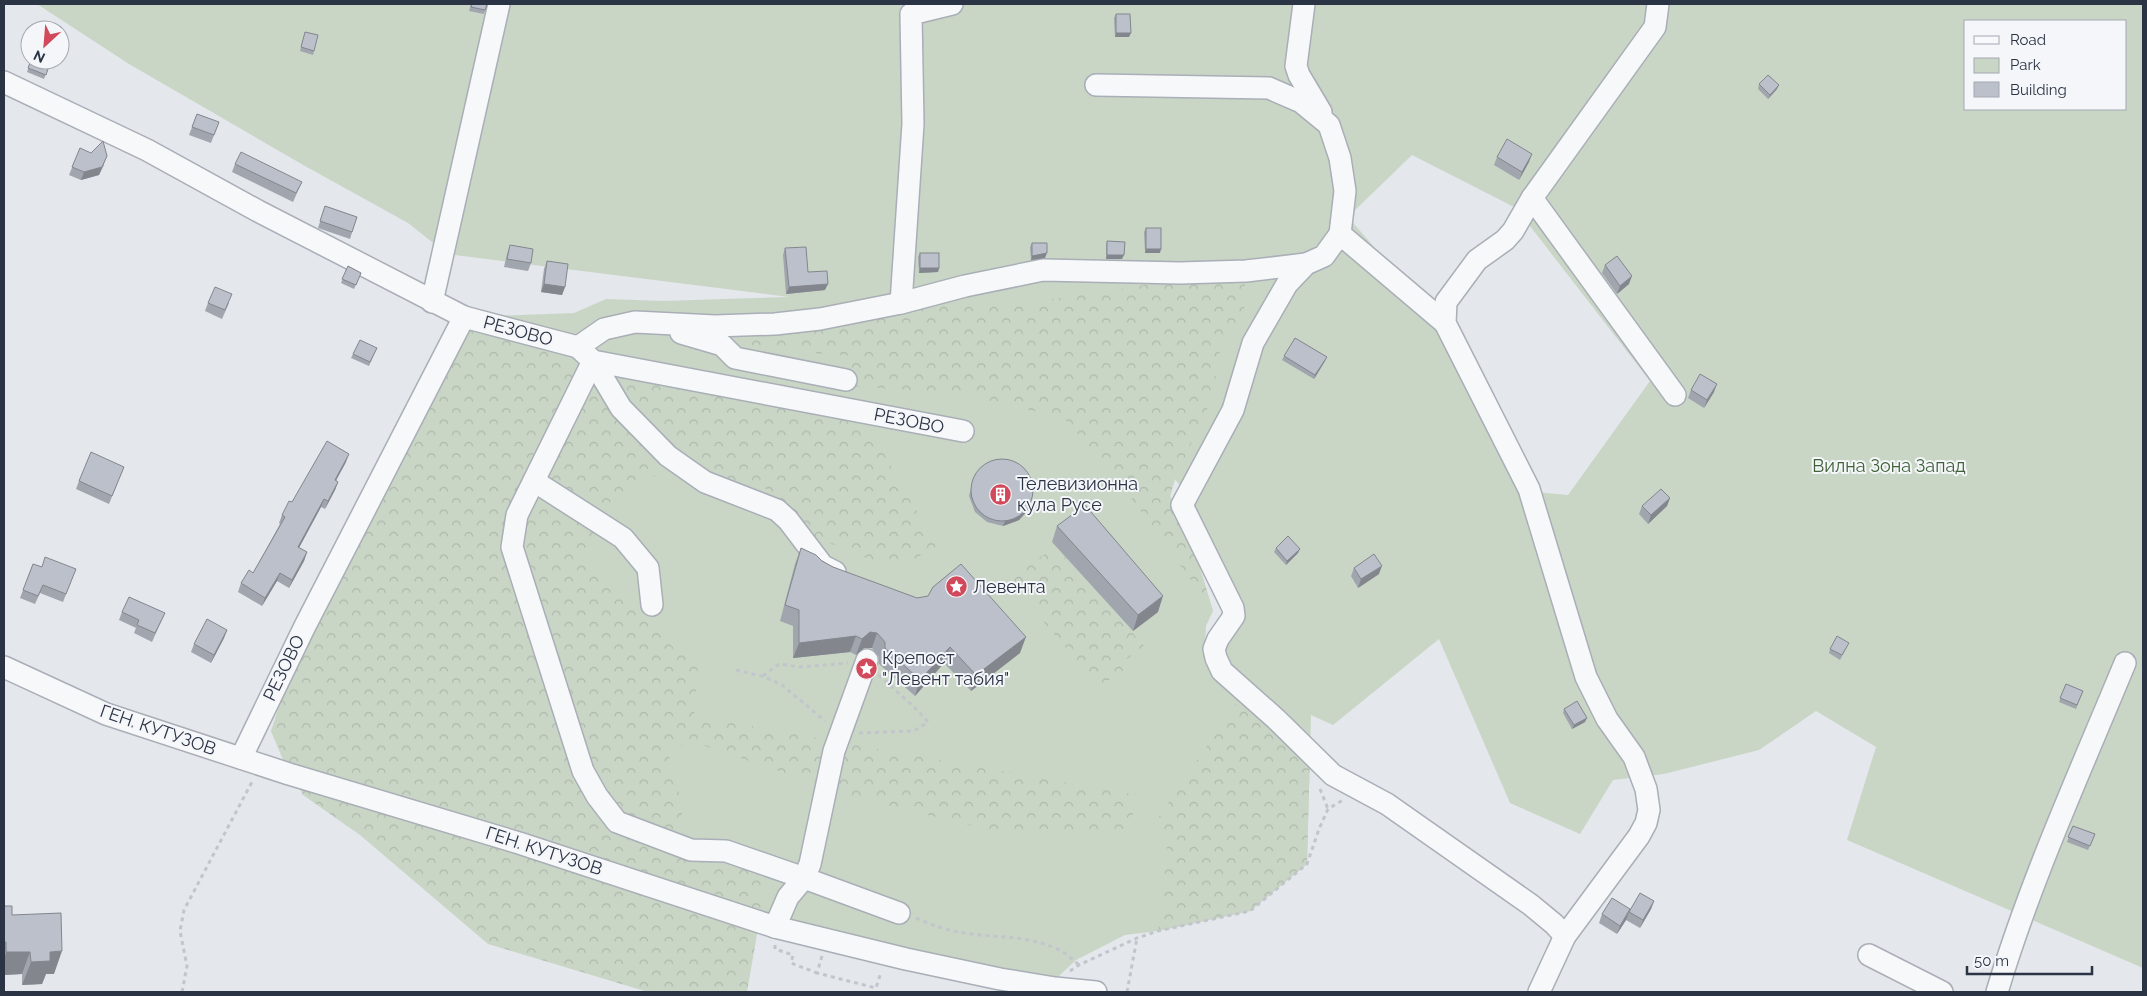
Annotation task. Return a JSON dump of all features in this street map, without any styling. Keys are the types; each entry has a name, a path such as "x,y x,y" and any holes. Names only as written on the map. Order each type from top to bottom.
{"street":[{"path":"432,302 499,4"},
{"path":"901,303 913,124 911,9 952,4"},
{"path":"578,347 604,329 635,322 716,326 775,324 820,319 901,303 965,286 1042,270 1180,273 1246,272 1306,264 1324,256 1340,234 1345,191 1340,158 1329,125 1299,75 1296,66 1304,4"},
{"path":"1445,323 1446,302 1477,260 1505,240 1532,198 1655,27 1658,4"},
{"path":"4,82 147,150 258,211 464,317"},
{"path":"1096,85 1269,88 1301,102 1329,125"},
{"path":"1532,198 1675,395"},
{"path":"1340,234 1445,323 1529,489 1586,677 1607,719 1634,757 1646,789 1648,810 1646,823 1640,836 1565,936 1539,992"},
{"path":"1306,264 1287,284 1253,343 1233,410 1182,505 1234,608 1234,616 1214,649 1216,658 1222,671 1276,719 1333,775 1388,804 1531,904 1565,936"},
{"name":"РЕЗОВО","path":"251,761 305,626 464,317 578,347 593,361 963,431"},
{"path":"635,322 722,345 735,358 846,380"},
{"path":"593,361 517,515 512,547 583,771 597,796 617,822 691,850 726,851 899,913"},
{"path":"593,361 621,408 668,456 705,482 777,510 788,520 823,566 850,578"},
{"path":"534,481 622,538 648,568 652,604"},
{"path":"1998,992 2014,938 2032,890 2125,663"},
{"path":"775,927 788,897 804,878 810,864 837,743 865,664"},
{"name":"ГЕН. КУТУЗОВ","path":"4,668 106,714 289,774 519,843 775,927 1000,979 1055,988 1096,992"},
{"path":"1869,955 1942,992"}],"path":[{"path":"763,676 779,664 801,667 846,662 865,664 877,673 928,722 914,731 849,733 837,743"},
{"path":"736,670 763,676 782,685 831,727 836,734 837,743"},
{"path":"182,992 187,966 180,931 184,910 241,805 251,761"},
{"path":"1055,988 1079,965 1137,938 1158,931 1250,911 1307,864 1328,809"},
{"path":"899,913 946,929 966,933 1017,937 1040,943 1058,949 1079,965"},
{"path":"775,927 775,949 793,954 791,963 817,973 876,988 886,954"},
{"path":"1127,992 1137,938"},
{"path":"817,973 827,940"}],"green space":[{"name":"Вилна Зона Запад","path":"37,4 2143,4 2143,968 1847,840 1876,747 1816,711 1759,750 1664,774 1613,780 1580,834 1510,803 1439,639 1333,725 1311,715 1307,864 1250,911 1158,931 1125,935 1076,960 1059,976 1052,977 906,959 289,774 271,731 464,317 574,313 606,299 664,301 789,297 447,254 408,223 129,64 70,26 70,20 62,20","holes":["1412,155 1516,208 1650,381 1568,495 1535,492 1458,344 1348,217","1175,479 1186,494 1228,573 1242,608 1222,647 1233,666 1205,646 1206,626 1213,611 1192,542 1170,496"]},
{"path":"1245,270 1244,317 1221,341 1213,396 1175,479 1170,496 1192,542 1213,611 1126,491 1064,418 961,394 849,386 853,356 739,348 732,341 736,335 933,300 1004,306"},
{"path":"464,317 868,426 937,546 895,570 810,535 766,489 711,478 668,441 664,471 600,508 586,562 674,648 699,652 694,716 1142,796 1126,829 1006,834 858,798 699,744 666,747 678,785 686,844 767,877 747,992 648,992 488,944 360,835 303,795 271,731 305,626"},
{"path":"1056,547 1144,646 1122,663 1123,671 1099,687 1007,579"},
{"path":"1244,691 1310,752 1307,864 1250,911 1158,931 1167,849 1156,821"}],"building":[{"path":"472,4 487,4 485,10 471,7"},
{"path":"1116,14 1130,14 1131,33 1116,33"},
{"path":"305,32 318,35 314,51 301,47"},
{"path":"33,70 48,70 46,75"},
{"path":"1768,75 1779,85 1770,95 1759,84"},
{"path":"197,114 219,122 214,135 192,127"},
{"path":"1507,139 1532,154 1522,172 1497,157"},
{"path":"103,141 107,156 102,167 84,172 72,167 80,148 91,153"},
{"path":"241,152 302,182 296,193 235,164"},
{"path":"325,206 357,217 352,232 320,221"},
{"path":"1146,228 1161,228 1161,249 1146,249"},
{"path":"1107,241 1125,242 1124,255 1107,255"},
{"path":"1032,243 1047,243 1047,253 1032,256"},
{"path":"510,245 533,249 531,263 507,259"},
{"path":"806,247 808,272 827,271 828,284 789,287 785,248"},
{"path":"920,253 939,253 939,268 920,268"},
{"path":"1617,256 1632,276 1620,286 1605,265"},
{"path":"547,261 568,264 565,287 544,284"},
{"path":"348,266 361,273 356,285 342,279"},
{"path":"215,287 232,294 225,310 208,303"},
{"path":"1295,338 1327,357 1315,375 1284,356"},
{"path":"360,340 377,348 370,362 353,354"},
{"path":"1700,374 1717,384 1707,400 1691,390"},
{"path":"327,441 349,454 335,480 338,482 328,501 324,499 298,547 307,552 292,580 280,573 265,598 241,583 249,570 253,573 285,517 282,515 289,501 292,502"},
{"path":"91,452 124,467 112,496 79,481"},
{"name":"Телевизионна кула Русе","path":"1002,459 1014,461 1024,468 1031,478 1033,490 1031,502 1024,512 1014,519 1002,521 990,519 980,512 973,502 971,490 973,478 980,468 990,461"},
{"path":"1661,489 1670,498 1651,515 1642,506"},
{"path":"1085,505 1163,596 1138,615 1057,526"},
{"path":"1288,536 1300,549 1287,561 1276,548"},
{"path":"801,548 816,555 833,567 917,598 928,596 933,587 961,564 1026,637 976,675 950,647 920,680 885,648 885,642 877,633 870,632 862,639 856,636 799,643 799,610 785,605"},
{"path":"1374,554 1382,566 1361,579 1354,568"},
{"path":"45,557 76,569 66,594 43,585 38,596 23,590 33,564 42,567"},
{"path":"129,597 165,613 155,633 137,625 139,620 122,612"},
{"path":"207,619 227,630 214,655 194,644"},
{"path":"1837,636 1849,643 1842,655 1830,649"},
{"path":"2066,684 2083,691 2077,705 2060,698"},
{"path":"1577,701 1587,718 1574,725 1564,709"},
{"path":"2073,826 2095,834 2090,846 2068,837"},
{"path":"1640,893 1654,901 1643,920 1629,912"},
{"path":"1612,898 1630,909 1620,926 1602,914"},
{"path":"4,906 12,906 12,915 61,913 62,951 50,952 50,961 31,962 30,952 6,952 6,942 4,942"}],"place":[{"name":"Телевизионна кула Русе","path":"1001,494"},
{"name":"Левента","path":"957,587"},
{"name":"Крепост \"Левент табия\"","path":"866,668"}]}
